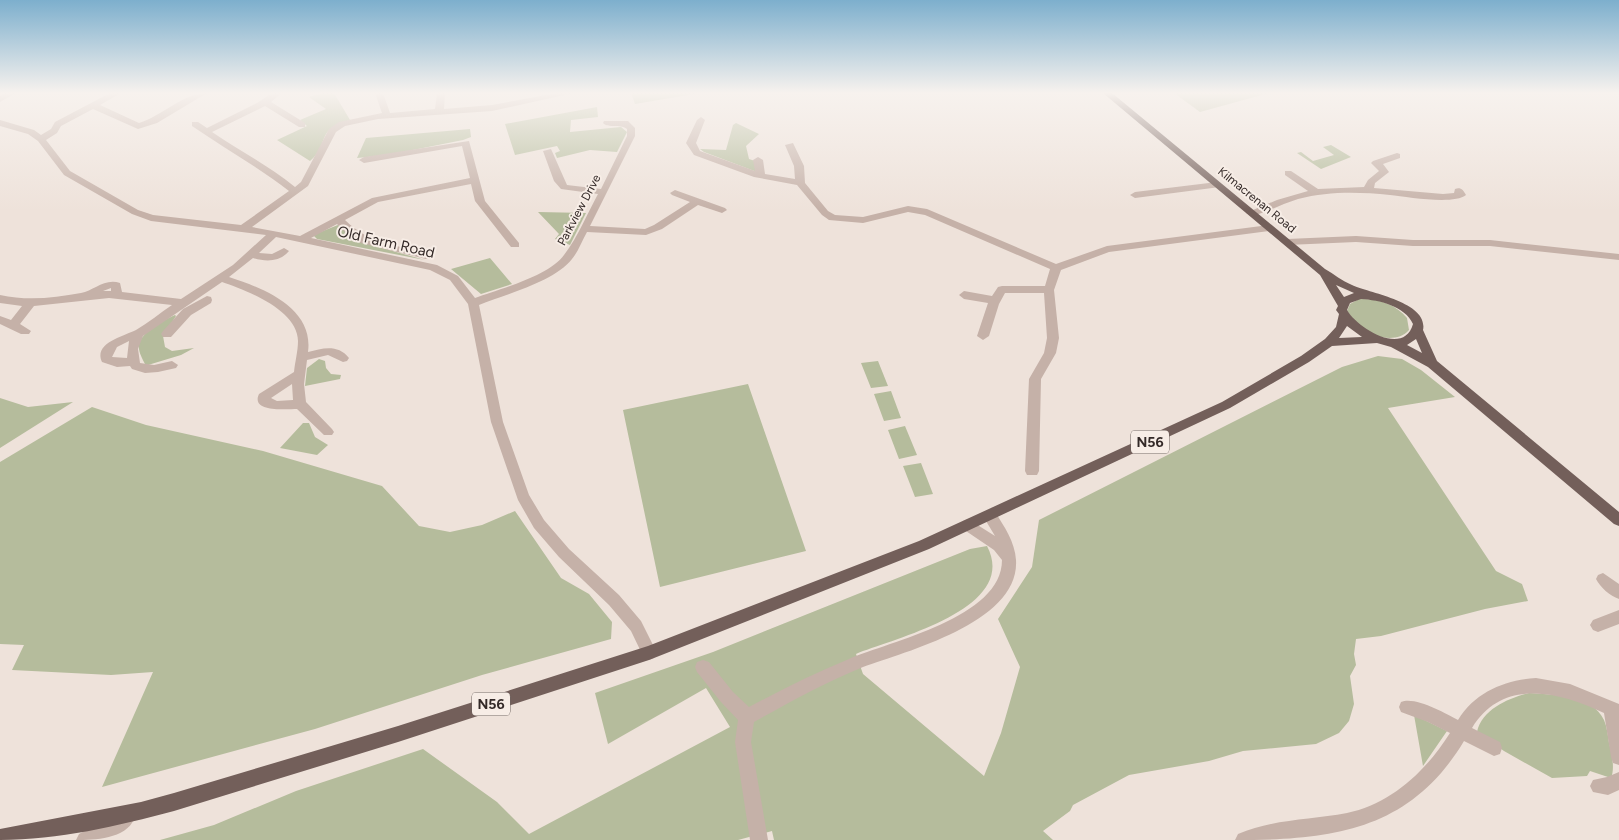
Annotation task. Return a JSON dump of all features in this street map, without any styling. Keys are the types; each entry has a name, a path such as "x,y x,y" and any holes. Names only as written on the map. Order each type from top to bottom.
{"main road":[{"name":"Kilmacrenan Road","path":"1154,132 1321,271 1347,287 1387,299 1406,309 1415,320 1417,330 1432,364"},
{"name":"Kilmacrenan Road","path":"1321,271 1342,304"},
{"path":"1370,295 1351,297 1342,304 1343,316 1360,332 1386,341 1432,364 1619,520"},
{"name":"N56","path":"7,838 141,811 398,734 649,653 784,601 990,516 1226,405 1290,369 1329,342 1340,328 1343,316"},
{"path":"1329,342 1409,339 1417,330"}],"street":[{"name":"Old Farm Road","path":"30,132 41,139 67,173 136,212 151,218 243,228 274,234 433,266 454,278 473,303 497,422 523,496 539,524 564,553 614,600 636,626 649,653"},
{"path":"41,139 52,132"},
{"path":"206,132 232,150 266,169 296,192"},
{"path":"243,228 296,192 308,180 332,132"},
{"name":"Parkview Drive","path":"473,303 508,291 553,270 568,258 604,192 631,132"},
{"path":"696,132 692,143 697,153 761,176 800,183"},
{"path":"364,160 462,142 468,145 480,201 514,245"},
{"path":"790,145 799,166 800,183 825,213 833,218 863,220 904,209 927,212 1056,268 1107,249 1269,228"},
{"path":"548,151 564,187 604,192"},
{"path":"1368,190 1371,182 1384,172 1383,168 1376,163 1397,156"},
{"path":"758,160 761,176"},
{"path":"1288,173 1314,191"},
{"path":"300,240 375,200 475,180"},
{"path":"1135,195 1217,185"},
{"path":"1251,213 1314,191 1346,189 1396,191 1443,197 1461,195 1458,191"},
{"path":"675,193 722,210"},
{"path":"584,229 646,232 658,227 697,202"},
{"path":"338,219 350,232 365,241 426,256"},
{"path":"172,365 156,369 142,369 134,362 110,362 106,359 106,354 112,345 139,333 182,308 252,255 274,234"},
{"path":"1287,242 1356,240 1413,243 1490,243 1619,257"},
{"path":"252,255 265,258 279,256 284,251"},
{"path":"1032,471 1035,379 1050,354 1053,338 1050,290 1056,268"},
{"path":"220,278 249,287 286,309 301,328 304,339 299,374 298,396 300,404 328,432"},
{"path":"983,336 995,300 1002,289 1050,290"},
{"path":"964,295 995,300"},
{"path":"0,299 30,303 83,296 117,296 182,308 207,300"},
{"path":"13,325 30,303"},
{"path":"167,334 182,308"},
{"path":"0,320 25,331"},
{"path":"134,362 133,341 139,333"},
{"path":"302,357 329,350 343,358"},
{"path":"299,374 263,397 264,400 275,406 300,404"},
{"path":"747,717 801,686 858,662 900,649 975,613 995,596 1006,579 1010,558 1001,533 990,516"},
{"path":"968,525 999,546 1010,558"},
{"path":"1603,580 1619,594"},
{"path":"1598,625 1619,617"},
{"path":"703,667 727,697 747,717"},
{"path":"1244,840 1259,833 1342,823 1378,812 1396,802 1439,764 1469,718 1494,695 1518,686 1539,685 1563,689 1615,710 1619,757"},
{"path":"1407,707 1432,715 1494,748"},
{"path":"747,717 743,742 759,840"},
{"path":"1598,786 1608,786 1619,782"},
{"path":"85,840 141,811"}],"green space":[{"path":"294,132 328,132 320,148 310,161 277,140"},
{"path":"433,132 470,132 471,137 388,155 357,158 366,138"},
{"path":"508,132 627,132 617,152 590,150 557,158 555,153 560,151 557,146 515,155"},
{"path":"731,132 755,132 759,134 746,146 749,159 755,161 757,172 700,149 726,150"},
{"path":"1331,145 1351,157 1321,169 1297,153 1301,152 1313,161 1334,155 1323,147"},
{"path":"538,212 586,213 570,245 555,239 559,234"},
{"path":"338,225 371,245 425,260 317,239 313,235"},
{"path":"490,258 512,284 481,294 451,269"},
{"path":"1359,299 1379,301 1397,309 1407,318 1409,330 1399,337 1387,338 1363,330 1347,311 1350,304"},
{"path":"175,315 163,336 165,347 172,351 194,348 181,355 148,365 145,364 139,350 141,340 148,331"},
{"path":"1378,356 1402,359 1421,370 1455,397 1388,408 1496,571 1522,584 1528,601 1485,609 1381,636 1356,639 1354,654 1356,665 1350,676 1354,704 1349,721 1339,733 1316,744 1243,751 1209,761 1129,775 1073,805 1070,811 1043,831 1053,840 774,840 772,831 738,840 160,840 214,825 296,791 423,749 497,802 529,834 730,727 706,688 608,744 595,693 713,652 970,549 987,546 992,568 986,587 970,604 949,618 856,654 863,674 984,776 1001,733 1020,667 998,619 1032,567 1039,520 1342,367"},
{"path":"319,359 325,361 326,368 331,374 341,375 340,379 305,386 307,368"},
{"path":"878,361 888,386 871,388 861,363"},
{"path":"748,384 806,551 660,587 623,410"},
{"path":"891,391 901,418 884,421 874,394"},
{"path":"0,398 28,407 73,402 0,448"},
{"path":"92,407 146,425 263,451 382,486 419,526 450,532 482,525 515,511 561,578 589,594 612,622 611,639 482,675 315,729 102,787 153,672 111,675 12,670 24,645 0,644 0,462"},
{"path":"303,423 309,423 315,437 328,445 317,455 280,448"},
{"path":"905,426 917,455 899,459 888,430"},
{"path":"921,463 933,494 915,497 903,466"},
{"path":"1529,693 1571,698 1591,705 1598,711 1605,723 1611,751 1613,766 1611,778 1590,771 1587,776 1552,778 1504,751 1477,732 1484,717 1490,711 1505,701"},
{"path":"1414,715 1447,731 1423,766"}]}
